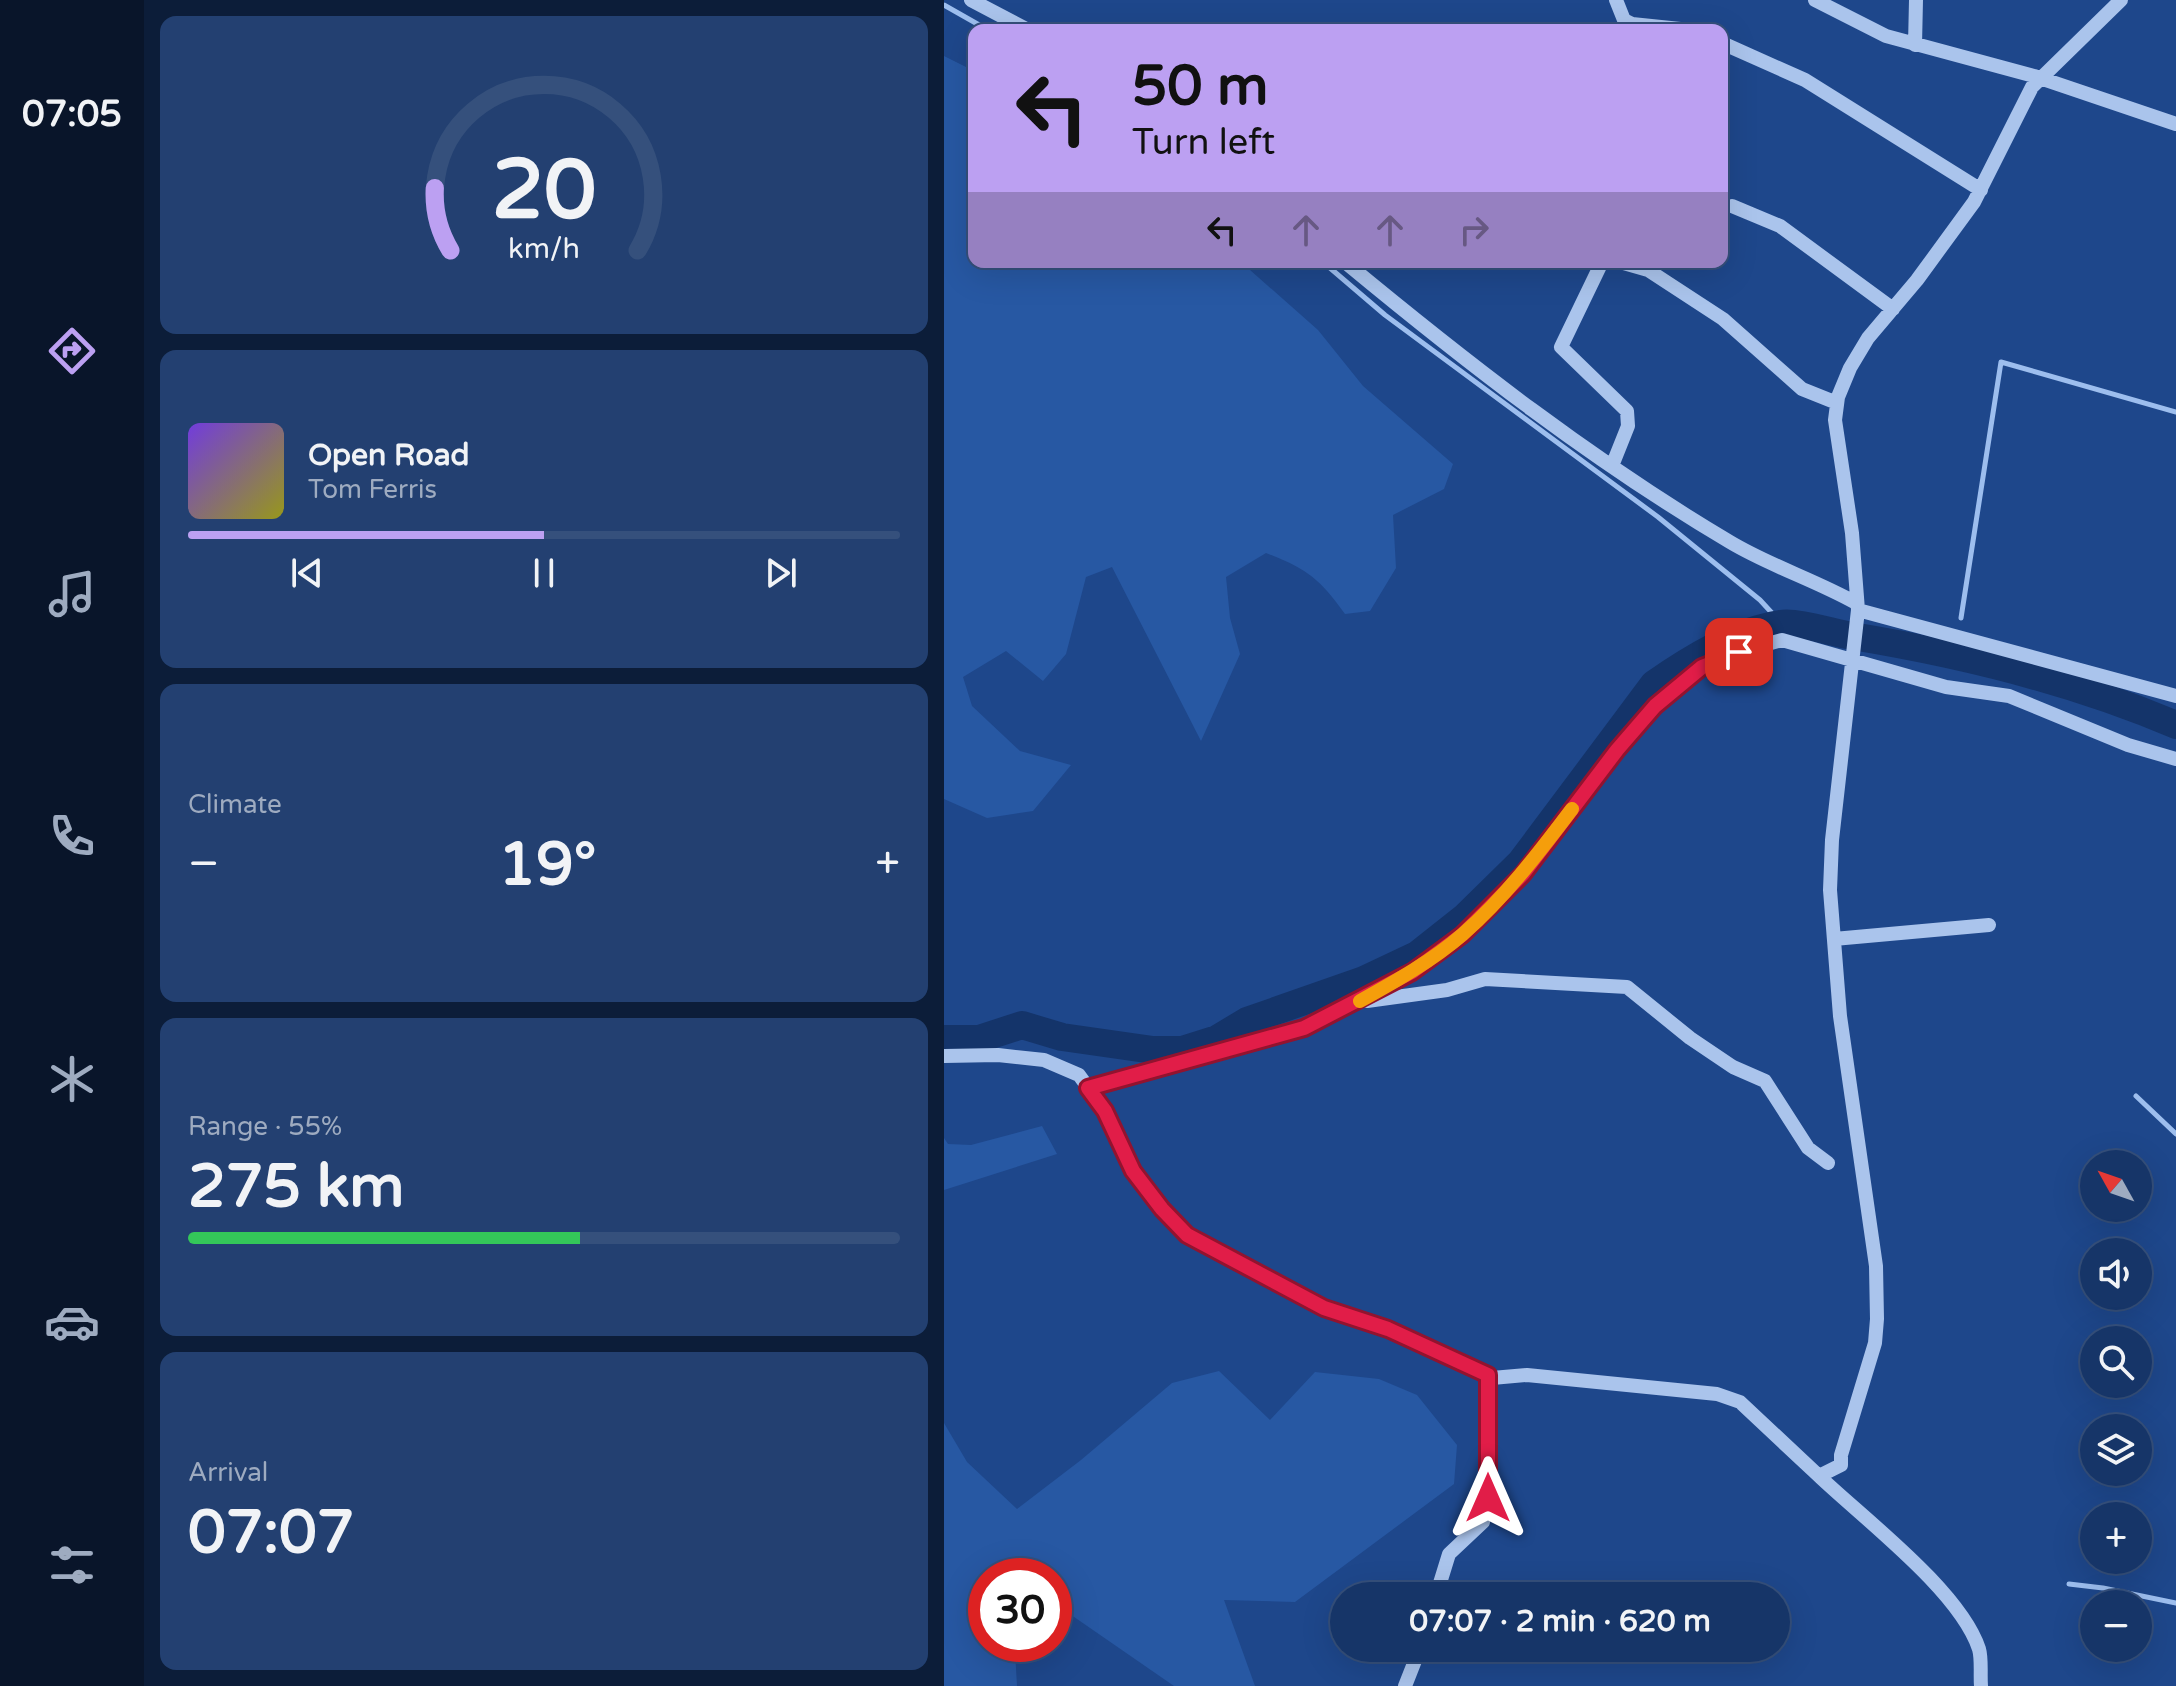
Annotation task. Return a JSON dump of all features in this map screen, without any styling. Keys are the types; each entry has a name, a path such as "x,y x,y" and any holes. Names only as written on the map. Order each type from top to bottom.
{"street":[{"path":"971,0 1017,24"},
{"path":"1616,0 1624,20 1632,24"},
{"path":"1815,0 1886,36 2040,78 2176,124"},
{"path":"1915,45 1916,0"},
{"path":"1819,1476 1841,1465 1841,1455 1875,1343 1877,1319 1876,1266 1840,1016 1830,890 1832,840 1857,611 1856,563 1835,420 1837,403 1856,358 1937,254 1981,190 2023,101 2040,78 2121,0"},
{"path":"1728,46 1805,80 1981,190"},
{"path":"1732,206 1780,226 1893,309"},
{"path":"1353,268 1505,389 1612,466 1732,543 1777,567 1819,582 1857,611 2176,696"},
{"path":"1599,268 1561,347 1627,411 1628,426 1612,466"},
{"path":"1641,268 1723,319 1802,389 1837,403"},
{"path":"1088,1088 1304,1028 1412,972 1462,935 1523,874 1617,750 1655,706 1702,667 1782,640 1854,655 1946,687 2009,696 2128,745 2176,759"},
{"path":"1834,939 1989,925"},
{"path":"1357,1003 1447,990 1485,979 1627,987 1690,1038 1733,1067 1765,1081 1808,1148 1828,1163"},
{"path":"944,1056 998,1055 1044,1060 1079,1075 1105,1111 1133,1171 1187,1235 1324,1308 1388,1329 1488,1375 1527,1375 1717,1394 1740,1402 1930,1578 1953,1605 1979,1649 1981,1686"},
{"path":"1440,1582 1449,1554 1483,1522 1490,1472 1486,1440 1490,1416 1488,1375"},
{"path":"1405,1686 1414,1662"}],"shaded area":[{"path":"944,56 968,68 968,268 1248,268 1318,330 1363,386 1453,464 1444,489 1393,515 1396,568 1370,611 1345,614 1311,576 1266,553 1226,577 1230,618 1240,654 1201,741 1112,567 1086,577 1066,654 1043,681 1006,651 963,677 972,706 1020,751 1071,765 1033,811 987,818 944,799"},
{"path":"1042,1126 1057,1154 944,1190 944,1138 948,1144 971,1145"},
{"path":"1219,1371 1270,1420 1315,1372 1379,1379 1417,1395 1457,1445 1454,1484 1295,1602 1224,1600 1255,1686 1174,1686 1072,1616 1072,1558 968,1558 968,1662 1016,1662 1017,1686 944,1686 944,1423 967,1462 1017,1509 1172,1383"}],"waterway":[{"path":"944,5 977,24"},
{"path":"1330,268 1385,315 1658,517 1760,600 1782,624"},
{"path":"1961,618 2001,362 2176,412"},
{"path":"944,1039 979,1039 1022,1025 1062,1037 1153,1050 1182,1050 1217,1039 1247,1021 1364,980 1417,955 1465,917 1521,862 1654,684 1714,647 1763,628 1796,624 1976,660 2057,682 2176,725"},
{"path":"2136,1096 2176,1134"},
{"path":"2069,1584 2176,1603"}],"slow traffic":[{"path":"1360,1001 1412,972 1462,935 1523,874 1572,809"}],"route":[{"path":"1488,1498 1488,1375 1388,1329 1324,1308 1187,1235 1133,1171 1105,1111 1088,1088 1304,1028 1412,972 1462,935 1523,874 1617,750 1655,706 1702,667 1739,652"}]}
